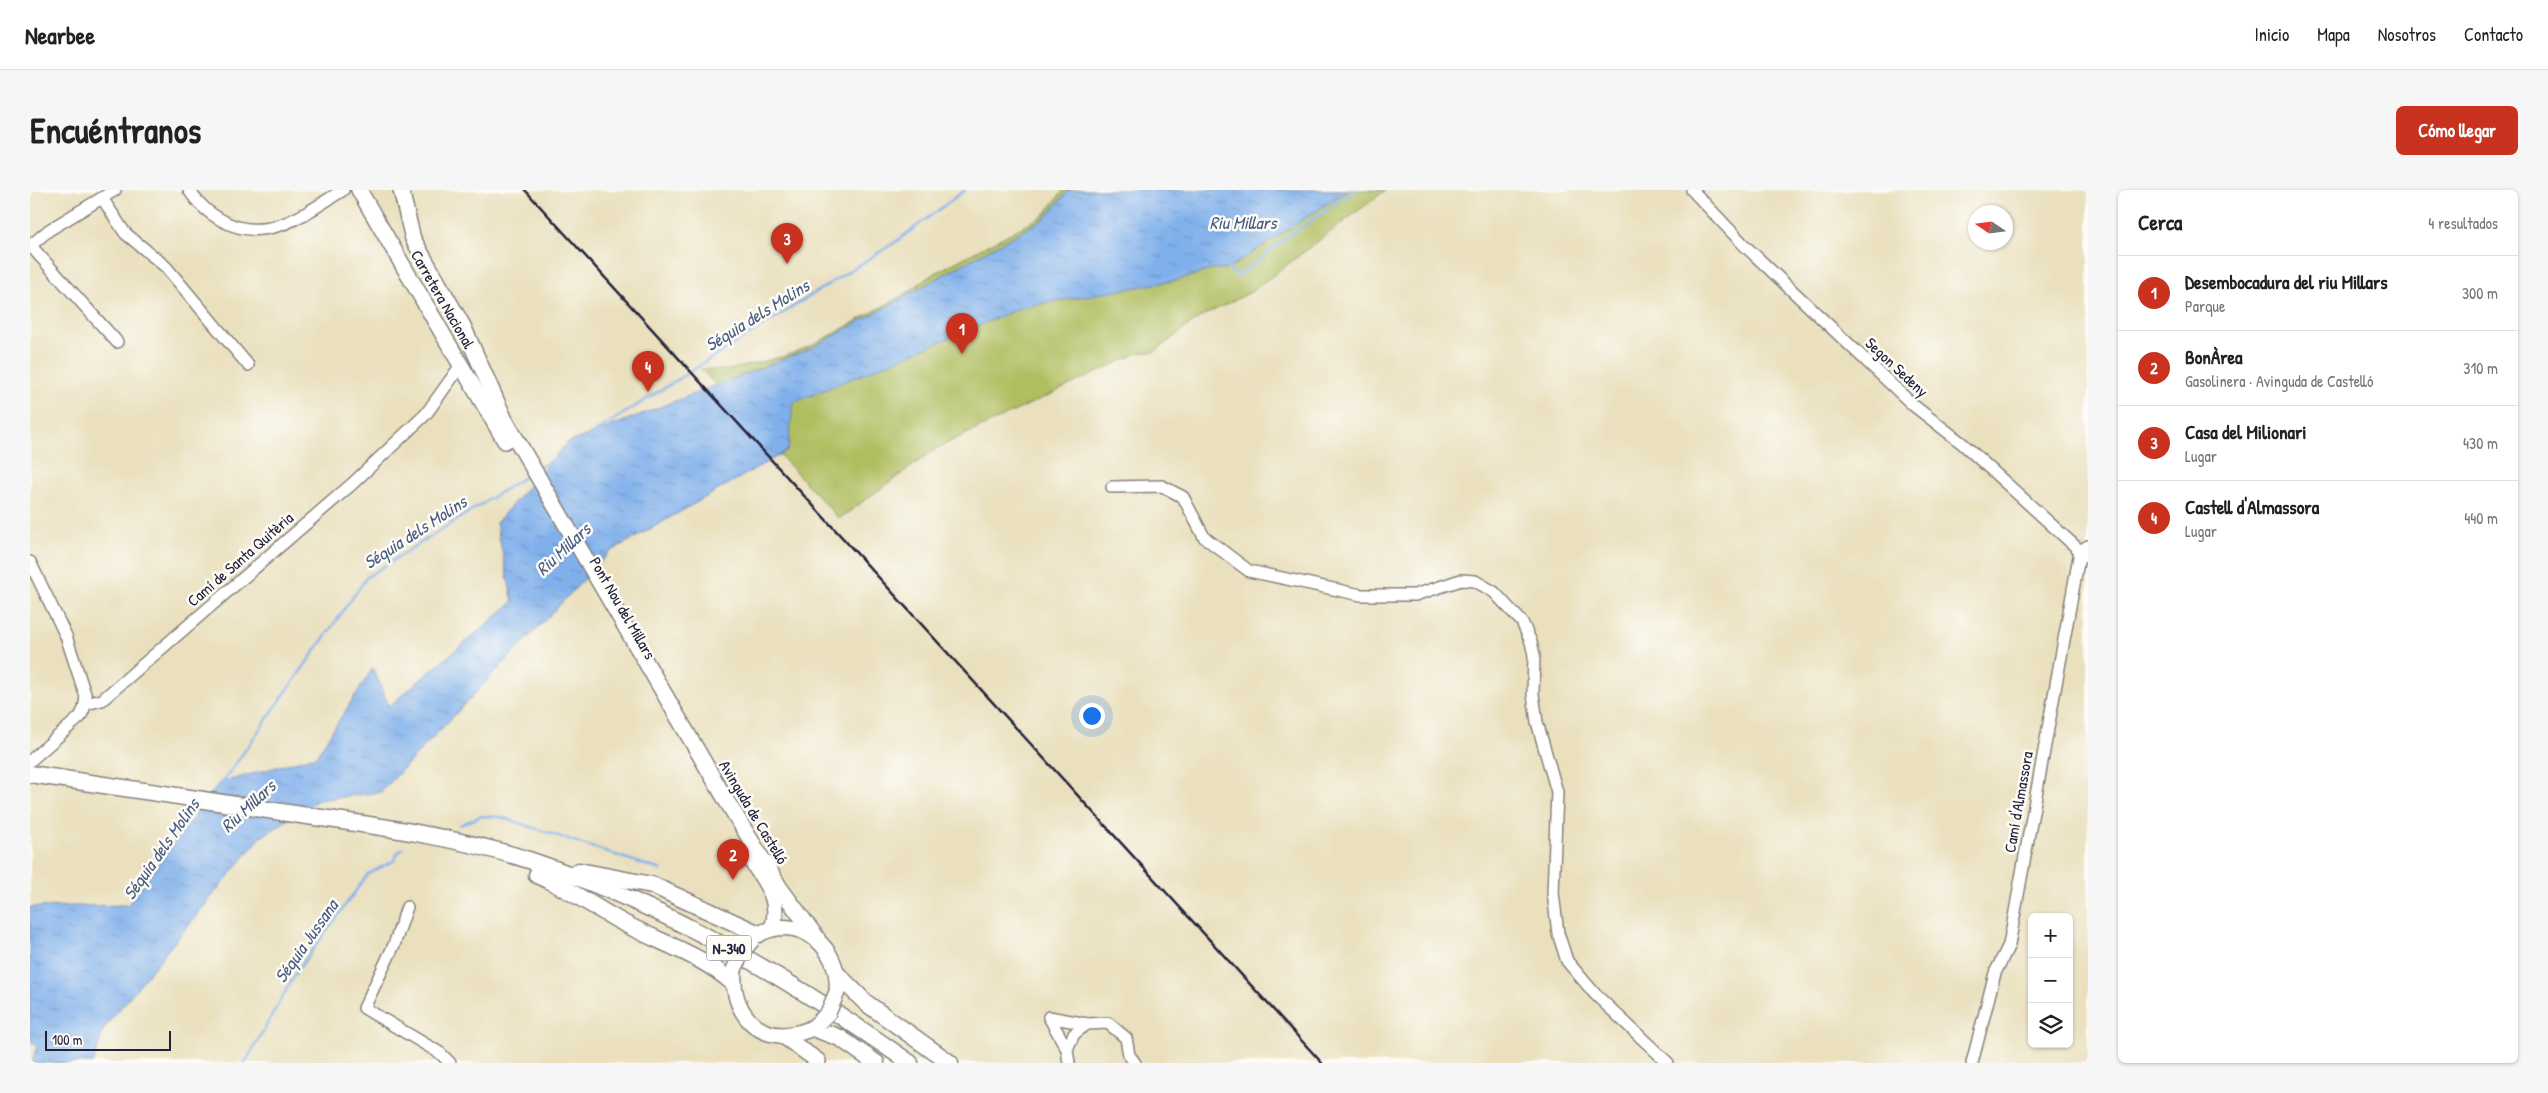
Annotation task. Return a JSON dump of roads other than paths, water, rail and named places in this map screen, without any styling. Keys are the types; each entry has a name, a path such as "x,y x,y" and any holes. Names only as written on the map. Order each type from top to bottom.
{"highway":[{"name":"N-340","path":"30,774 368,825 477,847 533,862 658,911 739,953 835,1010 910,1063"},
{"path":"477,847 487,857 549,880 619,921 734,977"},
{"path":"533,862 551,863 594,874 652,885 761,934"},
{"path":"838,983 950,1063"},
{"path":"814,1026 840,1038 876,1063"}],"main road":[{"name":"Carretera Nacional","path":"359,190 461,365 501,423"},
{"name":"Carretera Nacional","path":"368,190 494,405 501,423"},
{"path":"401,190 404,209 413,239 463,326 501,423"},
{"name":"Pont Nou del Millars","path":"501,423 664,703"},
{"name":"Avinguda de Castelló","path":"664,703 772,896 776,909 761,934"},
{"name":"Avinguda de Castelló","path":"664,703 780,888 817,938"},
{"path":"783,1036 814,1026 828,1013 838,983 828,949 817,938 803,931 787,928 761,934 741,953 734,977 734,996 744,1016 762,1029 783,1036 819,1062"},
{"path":"814,1026 810,1044 819,1062"}],"street":[{"path":"115,190 48,230 30,246 117,342"},
{"path":"183,190 192,193 216,218 241,230 264,230 286,224 343,190"},
{"name":"Segon Sedeny","path":"1692,190 1744,245 1913,405 1963,444 2086,552"},
{"path":"102,198 125,233 166,267 248,365"},
{"name":"Camí de Santa Quitèria","path":"86,704 102,700 352,484 426,414 461,365"},
{"path":"1112,487 1162,486 1182,497 1204,536 1249,571 1361,595 1415,595 1461,580 1475,581 1494,592 1522,622 1532,642 1537,722 1557,792 1552,892 1558,933 1567,961 1594,994 1668,1063"},
{"name":"Camí d'Almassora","path":"1972,1063 1995,973 2009,945 2086,552"},
{"path":"30,562 66,636 86,697 86,704 80,717 30,761"},
{"path":"406,907 394,945 364,1008 440,1053 450,1063"},
{"path":"1069,1063 1067,1049 1049,1017 1087,1024 1108,1023 1126,1038 1130,1060"},
{"path":"1067,1049 1074,1034 1087,1024"}],"water":[{"name":"Riu Millars","path":"1069,190 1348,190 1228,269 1214,269 1178,280 1023,307 793,403 788,450 610,552 381,792 318,800 260,838 104,1028 93,1063 32,1063 37,1046 30,1040 30,907 128,905 219,783 316,756 373,668 389,706 513,602 496,523 567,443 812,348 1044,219"}],"waterway":[{"name":"Séquia dels Molins","path":"593,433 897,241 965,190"},
{"path":"1228,269 1239,276 1287,237 1356,190"},
{"name":"Séquia dels Molins","path":"538,468 555,458"},
{"name":"Séquia dels Molins","path":"222,783 367,577 529,474"},
{"name":"Séquia Jussana","path":"460,825 481,816 501,817 661,870"},
{"name":"Séquia Jussana","path":"245,1063 297,971 368,874 395,860 397,853 403,849"}],"railway":[{"path":"525,190 1322,1063"}],"place":[{"name":"Casa del Milionari","path":"787,264"},
{"name":"Desembocadura del riu Millars","path":"962,354"},
{"name":"Castell d'Almassora","path":"648,392"},
{"name":"BonÀrea","path":"733,880"}]}
